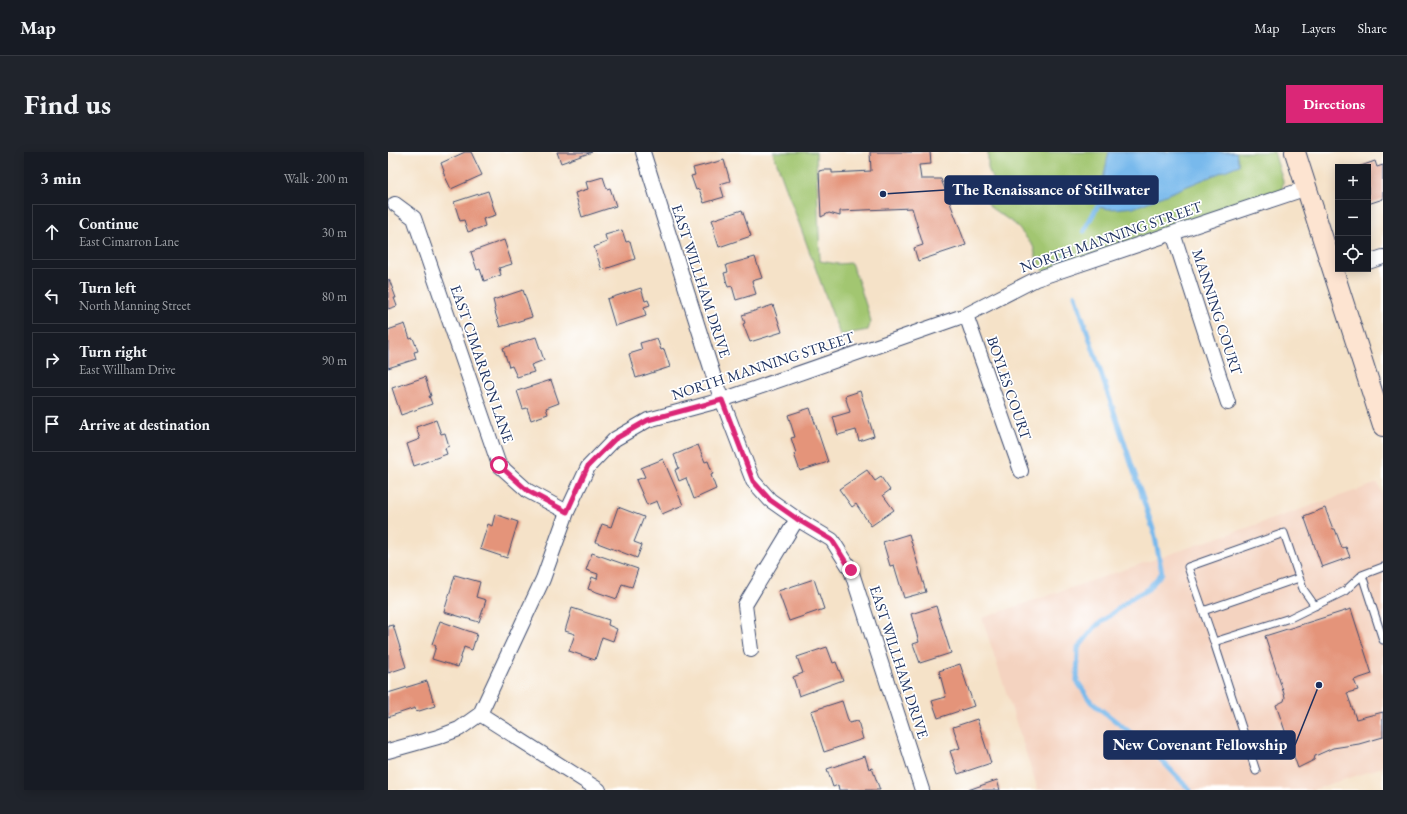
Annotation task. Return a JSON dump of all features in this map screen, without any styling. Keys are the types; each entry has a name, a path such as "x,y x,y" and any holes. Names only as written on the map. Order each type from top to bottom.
{"main road":[{"path":"1295,152 1307,188 1335,258"},
{"path":"1340,272 1383,426"}],"street":[{"name":"EAST WILLHAM DRIVE","path":"642,152 722,400 753,481 770,500 797,519 832,540 851,570 922,790"},
{"name":"NORTH MANNING STREET","path":"388,751 459,730 480,714 543,579 567,512 588,466 615,439 648,420 722,400 966,315 1036,279 1307,188"},
{"name":"EAST CIMARRON LANE","path":"395,204 414,218 499,465 528,491 567,512"},
{"name":"MANNING COURT","path":"1173,233 1228,403"},
{"path":"1371,261 1383,257"},
{"name":"BOYLES COURT","path":"966,315 1020,472"},
{"path":"751,650 745,605 797,519"},
{"path":"480,714 599,790"}],"lane":[{"path":"1256,771 1188,567 1284,534 1303,589 1315,606"},
{"path":"1214,642 1290,618 1345,591 1362,575 1383,567"},
{"path":"1362,575 1383,640"},
{"path":"1203,611 1299,578"}],"shaded area":[{"path":"1378,483 1383,497 1383,767 1312,790 1038,790 982,618"}],"green space":[{"path":"773,152 816,152 820,261 838,264 851,263 871,321 868,330 840,335"},
{"path":"988,152 1274,152 1283,181 1282,191 1044,272 1037,260 1033,246 1015,224 991,208 984,196 997,192 988,168"}],"water":[{"path":"1109,152 1236,152 1239,165 1136,207 1110,209 1097,207"}],"building":[{"path":"465,152 471,152 482,175 451,189 443,172 441,163"},
{"path":"557,152 592,152 561,163"},
{"path":"870,152 930,152 931,164 919,165 921,179 941,179 966,245 918,261 914,248 923,245 912,208 840,211 840,216 829,213 821,217 819,171 832,170 832,173 871,171"},
{"path":"724,160 730,181 720,184 724,197 704,203 699,189 696,190 691,176 695,175 693,168"},
{"path":"1375,161 1377,167 1383,165 1383,199 1371,203 1371,164 1366,164"},
{"path":"603,177 607,189 610,188 616,206 582,217 575,193 588,189 586,182"},
{"path":"488,191 496,215 483,219 485,226 468,232 464,220 460,221 454,202"},
{"path":"742,210 751,236 719,247 712,220"},
{"path":"622,230 626,242 630,241 635,259 602,270 594,247 607,242 605,235"},
{"path":"504,240 512,264 499,268 501,275 484,281 480,269 477,270 471,252"},
{"path":"755,257 762,278 752,281 756,294 736,300 732,286 728,287 724,273 728,272 726,265"},
{"path":"389,279 396,298 394,298 397,306 388,309 388,280"},
{"path":"641,288 645,301 648,300 650,305 644,307 646,316 615,326 607,299"},
{"path":"523,290 532,317 500,327 494,309 493,300"},
{"path":"773,305 782,332 750,342 743,324 745,323 742,315"},
{"path":"405,324 410,339 413,338 418,351 414,352 416,359 388,368 388,330"},
{"path":"536,337 544,360 531,365 534,372 517,377 512,366 509,367 503,348"},
{"path":"657,338 661,350 664,349 670,367 636,378 629,354 642,350 640,343"},
{"path":"425,377 432,404 401,415 392,388"},
{"path":"551,380 559,403 546,408 548,414 531,420 527,408 523,409 517,391"},
{"path":"860,391 874,436 859,441 856,430 838,435 833,417 850,412 845,396"},
{"path":"810,408 828,462 800,471 794,454 796,453 791,438 795,437 788,415"},
{"path":"436,420 441,434 445,433 449,446 445,448 447,454 414,466 407,444 420,439 416,427"},
{"path":"698,445 705,462 708,461 713,474 711,475 716,489 694,499 686,478 679,481 675,470 679,468 674,455"},
{"path":"663,459 683,505 662,514 657,501 647,505 636,480 645,477 641,468"},
{"path":"867,470 875,481 881,477 890,490 883,495 894,510 871,526 856,504 852,507 839,489"},
{"path":"618,507 644,517 634,542 642,545 637,558 595,542 602,524 611,527"},
{"path":"1325,508 1342,548 1346,547 1350,557 1322,567 1304,516"},
{"path":"495,514 518,522 507,558 480,549 488,524 492,526"},
{"path":"909,534 926,592 904,598 894,565 890,566 883,542"},
{"path":"592,553 638,569 632,587 622,584 617,599 588,589 592,577 597,579 598,574 586,570"},
{"path":"455,575 480,582 476,597 486,600 479,622 444,612"},
{"path":"814,579 824,609 789,621 778,591"},
{"path":"936,606 951,653 920,663 913,644 919,642 911,614"},
{"path":"572,608 609,620 608,625 617,629 613,641 602,637 595,660 569,651 575,634 565,631"},
{"path":"1351,609 1372,674 1354,680 1358,690 1347,693 1356,719 1383,712 1383,737 1359,744 1333,748 1315,756 1314,760 1298,768 1276,705 1284,701 1285,697 1265,636"},
{"path":"440,621 477,634 472,650 464,647 458,667 432,659 436,646 432,644"},
{"path":"393,625 406,667 388,673 388,626"},
{"path":"827,647 833,663 836,662 843,680 799,696 793,677 803,673 797,657"},
{"path":"960,664 974,706 938,718 932,701 946,697 939,671"},
{"path":"427,681 435,706 416,712 415,708 388,717 388,693"},
{"path":"842,701 849,723 858,721 863,739 824,752 811,711"},
{"path":"977,719 991,763 958,774 950,751 960,748 953,727"},
{"path":"865,756 869,769 872,768 880,790 839,790 838,785 833,787 827,769"},
{"path":"997,780 1000,790 968,790"}],"waterway":[{"path":"1084,231 1097,207"},
{"path":"1064,263 1066,255"},
{"path":"1075,295 1154,532 1162,573 1148,589 1129,600 1095,627 1078,648 1077,681 1091,702 1149,747 1190,790"}],"place":[{"name":"The Renaissance of Stillwater","path":"883,194"},
{"name":"New Covenant Fellowship","path":"1319,685"}],"route":[{"path":"499,465 528,491 567,512 588,466 615,439 648,420 722,400 753,481 770,500 797,519 832,540 851,570"}]}
